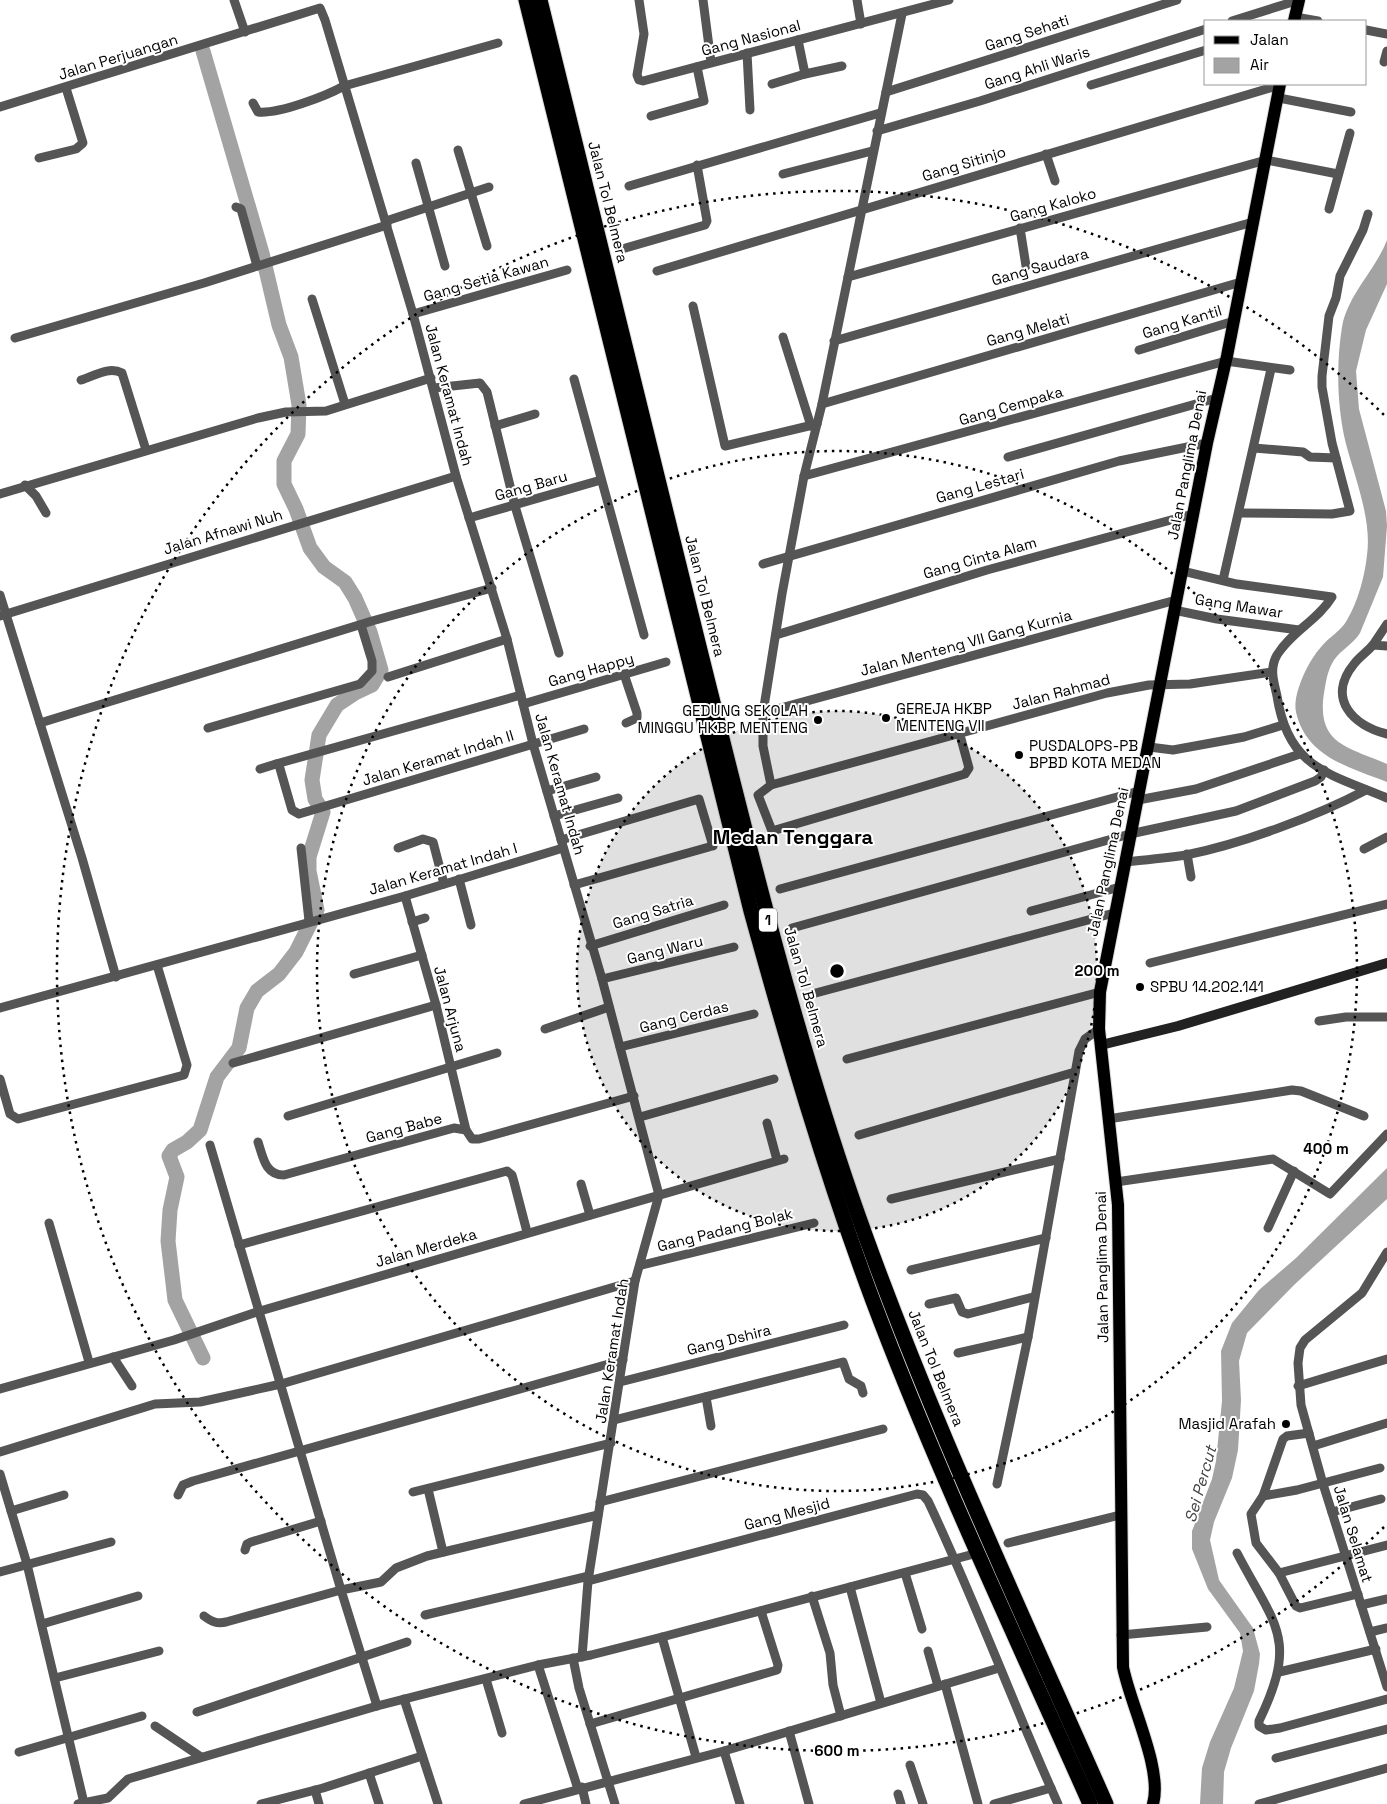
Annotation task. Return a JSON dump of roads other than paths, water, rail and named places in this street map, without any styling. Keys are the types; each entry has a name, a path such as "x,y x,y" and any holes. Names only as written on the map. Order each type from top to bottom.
{"highway":[{"name":"Jalan Tol Belmera","path":"526,0 751,911 828,1168 873,1300 924,1427 1090,1804"},
{"name":"Jalan Tol Belmera","path":"540,0 763,898 806,1054 852,1196 922,1382 1106,1804"}],"main road":[{"path":"1295,19 1299,0"},
{"name":"Jalan Panglima Denai","path":"1153,1804 1156,1788 1155,1778 1126,1686 1121,1635 1120,1324 1116,1182 1099,1029 1100,992 1207,443 1226,361 1280,89"}],"street":[{"path":"234,0 244,32"},
{"name":"Gang Nasional","path":"639,0 644,34 637,76 639,80 697,67 949,0"},
{"path":"703,0 711,62"},
{"path":"856,0 861,24"},
{"name":"Gang Sehati","path":"886,92 1177,0"},
{"path":"1235,20 1299,0"},
{"name":"Jalan Keramat Indah","path":"244,32 320,8 414,314 456,476 507,639 533,744 590,946 602,979 640,1117 659,1195 642,1265 635,1281 611,1443 598,1515 578,1657 590,1724 615,1804"},
{"path":"902,14 876,130 862,210 822,404 814,425 776,635 763,713 763,746 771,785 758,795 763,812 772,831 960,776 969,768 960,734"},
{"name":"Gang Ahli Waris","path":"876,130 980,101 1204,30"},
{"path":"1367,30 1387,34"},
{"name":"Jalan Perjuangan","path":"0,107 244,32"},
{"path":"798,40 805,74"},
{"path":"253,103 256,110 262,113 328,94 344,86 498,43"},
{"path":"1091,85 1204,51"},
{"path":"1384,62 1387,51"},
{"path":"746,53 750,110"},
{"path":"772,84 842,66"},
{"path":"651,116 704,101 697,67"},
{"path":"39,158 76,149 83,143 66,88"},
{"path":"1280,89 1352,112"},
{"name":"Gang Sitinjo","path":"657,271 1046,154 1280,89"},
{"path":"629,186 880,113"},
{"path":"1329,209 1350,133"},
{"path":"458,150 487,246"},
{"path":"783,174 872,151"},
{"path":"1046,154 1055,181"},
{"path":"1266,160 1338,174"},
{"name":"Gang Kaloko","path":"848,277 1266,160"},
{"path":"416,163 445,266"},
{"path":"622,250 705,225 707,221 697,165"},
{"path":"15,338 270,262 489,187"},
{"path":"236,207 241,209 258,265"},
{"path":"1240,513 1332,514 1350,512 1336,458 1322,387 1329,316 1338,290 1341,272 1363,230 1368,214"},
{"name":"Gang Saudara","path":"834,341 1253,222"},
{"path":"1020,228 1026,266"},
{"name":"Gang Setia Kawan","path":"414,314 567,270"},
{"name":"Gang Melati","path":"822,404 1241,282"},
{"path":"312,300 345,404"},
{"path":"693,306 725,446 814,425"},
{"name":"Gang Kantil","path":"1139,350 1234,321"},
{"path":"783,337 814,425"},
{"path":"1226,361 1271,369 1290,370"},
{"name":"Gang Cempaka","path":"804,476 1226,361"},
{"path":"1223,580 1240,513 1271,369"},
{"path":"81,380 116,370 122,373 146,450"},
{"path":"0,494 25,485 258,418 292,412 326,411 431,378"},
{"path":"574,379 644,635"},
{"path":"434,388 480,383 487,392 515,506 559,653"},
{"path":"1008,457 1217,398"},
{"path":"495,426 535,414"},
{"name":"Gang Lestari","path":"763,564 1119,461 1207,443"},
{"path":"1254,448 1303,452 1310,457 1336,458"},
{"name":"Jalan Afnawi Nuh","path":"3,615 456,476"},
{"name":"Gang Baru","path":"469,518 601,480"},
{"path":"25,485 36,496 46,513"},
{"name":"Gang Cinta Alam","path":"776,635 987,570 1193,514"},
{"path":"1182,570 1223,580 1332,597 1325,607 1299,630 1277,655 1272,672 1283,725 1300,754 1324,770 1387,798"},
{"path":"40,722 362,624 492,588"},
{"path":"0,595 3,615 40,722 116,977"},
{"name":"Gang Mawar","path":"1175,605 1217,619 1299,630"},
{"name":"Jalan Menteng VII Gang Kurnia","path":"763,713 1175,605"},
{"path":"208,728 360,684 372,672 372,661 362,624"},
{"path":"1387,624 1373,645 1350,670 1344,687 1344,700 1355,720 1368,729 1387,734"},
{"path":"388,677 507,639"},
{"path":"1373,645 1387,646"},
{"name":"Gang Happy","path":"260,770 307,754 666,662"},
{"name":"Jalan Rahmad","path":"771,785 1107,694 1161,684 1190,684 1272,672"},
{"path":"624,674 637,713 637,718 626,723"},
{"path":"1149,747 1173,750 1244,736 1283,725"},
{"name":"Jalan Keramat Indah II","path":"276,764 281,768 293,811 299,814 584,729"},
{"path":"780,889 1138,795 1196,789 1300,754"},
{"path":"792,928 1130,834 1227,813 1261,803 1321,778 1324,770"},
{"path":"547,791 596,777"},
{"path":"1125,862 1187,854 1264,832 1346,801 1366,790"},
{"path":"554,816 618,798"},
{"name":"Jalan Keramat Indah I","path":"0,1008 405,896 699,799 711,847 574,885"},
{"path":"1364,849 1387,837"},
{"path":"398,848 423,839 433,842 444,884"},
{"path":"301,848 309,921"},
{"path":"1187,854 1191,877"},
{"path":"459,879 472,925"},
{"path":"1031,911 1120,887"},
{"name":"Jalan Arjuna","path":"405,896 436,1005 466,1130"},
{"path":"1150,963 1387,904"},
{"name":"Gang Satria","path":"590,946 724,905"},
{"path":"812,994 1114,913"},
{"path":"412,922 425,918"},
{"name":"Gang Waru","path":"602,979 734,947"},
{"path":"354,974 422,955"},
{"path":"1101,1045 1178,1026 1387,963"},
{"path":"0,1079 10,1114 18,1120 184,1075 187,1065 157,965"},
{"path":"847,1059 1100,992"},
{"path":"233,1063 436,1005"},
{"path":"545,1030 609,1007"},
{"name":"Gang Cerdas","path":"620,1047 754,1014"},
{"path":"1319,1021 1346,1017 1387,1017"},
{"path":"997,1484 1028,1337 1033,1297 1046,1238 1080,1045 1099,1029"},
{"path":"288,1116 497,1053"},
{"path":"859,1135 1075,1072"},
{"path":"640,1117 774,1079"},
{"path":"1108,1119 1292,1090 1364,1116"},
{"name":"Gang Babe","path":"258,1142 269,1171 280,1175 294,1173 416,1140 442,1131 460,1128 466,1130 472,1139 479,1139 634,1096"},
{"name":"Jalan Merdeka","path":"0,1389 89,1362 174,1340 260,1310 780,1159 767,1124"},
{"path":"1116,1182 1273,1159 1326,1193 1332,1194 1387,1134"},
{"path":"210,1144 361,1658 377,1706"},
{"path":"891,1199 1060,1159"},
{"path":"239,1245 507,1171 512,1175 528,1232"},
{"path":"1268,1228 1294,1171"},
{"path":"581,1184 590,1215"},
{"path":"49,1223 89,1362"},
{"name":"Gang Padang Bolak","path":"642,1265 814,1223"},
{"path":"911,1270 1046,1238"},
{"name":"Jalan Selamat","path":"1387,1252 1362,1293 1302,1343 1298,1355 1298,1386 1309,1433 1323,1484 1387,1687"},
{"path":"0,1452 144,1407 200,1402 281,1384 635,1281"},
{"path":"929,1304 956,1298 962,1312 968,1314 1033,1297"},
{"name":"Gang Dshira","path":"620,1382 844,1325"},
{"path":"958,1353 1028,1337"},
{"path":"113,1357 132,1386"},
{"path":"1298,1386 1387,1358"},
{"path":"178,1496 183,1486 188,1482 623,1360"},
{"path":"614,1420 843,1362 850,1379 861,1386 863,1393"},
{"path":"706,1397 711,1426"},
{"path":"1314,1446 1387,1423"},
{"path":"600,1502 883,1429"},
{"path":"1309,1433 1287,1436 1283,1439 1263,1496 1252,1511 1251,1522 1256,1543 1278,1574 1296,1606 1300,1608 1358,1594"},
{"path":"413,1492 611,1443"},
{"path":"1263,1496 1323,1484 1380,1468"},
{"path":"0,1474 27,1564 42,1624 68,1739 80,1803 108,1798 128,1779 377,1706 538,1665 662,1637 970,1555"},
{"path":"428,1489 443,1552"},
{"name":"Gang Mesjid","path":"424,1615 589,1579 917,1494 923,1495 928,1501 956,1559 999,1668 1058,1804"},
{"path":"11,1511 64,1495"},
{"path":"1332,1512 1380,1499"},
{"path":"204,1616 211,1621 226,1622 341,1590 381,1582 396,1568 443,1552 598,1515"},
{"path":"1008,1542 1120,1515"},
{"path":"245,1550 245,1547 251,1542 321,1521"},
{"path":"0,1572 111,1542"},
{"path":"1278,1574 1387,1545"},
{"path":"1238,1553 1264,1598 1278,1632 1281,1646 1279,1672 1258,1721 1262,1729 1280,1728 1387,1699"},
{"path":"905,1573 922,1628"},
{"path":"850,1587 880,1703"},
{"path":"42,1624 138,1596"},
{"path":"812,1596 830,1654 833,1685 841,1716"},
{"path":"1361,1605 1387,1599"},
{"path":"590,1724 777,1670 778,1665 761,1611"},
{"path":"1121,1635 1208,1627"},
{"path":"1370,1632 1387,1628"},
{"path":"662,1637 696,1757"},
{"path":"197,1712 407,1642"},
{"path":"1279,1672 1376,1649"},
{"path":"55,1678 159,1651"},
{"path":"928,1651 942,1685 978,1804"},
{"path":"538,1665 586,1804"},
{"path":"524,1804 724,1750 999,1668"},
{"path":"486,1679 502,1733"},
{"path":"404,1699 438,1804"},
{"path":"19,1752 142,1716"},
{"path":"156,1726 201,1757"},
{"path":"1276,1758 1387,1730"},
{"path":"789,1731 809,1804"},
{"path":"724,1750 740,1804"},
{"path":"261,1804 315,1790 422,1756"},
{"path":"910,1765 923,1804"},
{"path":"1259,1804 1387,1768"},
{"path":"369,1773 380,1804"},
{"path":"994,1804 1051,1788"},
{"path":"113,1804 118,1789"},
{"path":"315,1790 319,1804"},
{"path":"898,1794 902,1804"}],"water":[{"path":"1387,240 1387,284 1366,330 1356,371 1359,409 1386,511 1387,526 1383,577 1360,633 1337,656 1330,668 1324,693 1323,710 1325,724 1330,734 1338,742 1387,764 1387,782 1344,765 1319,750 1309,740 1301,727 1295,705 1302,678 1311,660 1324,643 1342,627 1351,613 1358,597 1365,571 1368,542 1367,528 1362,499 1343,430 1338,386 1339,356 1345,315"},
{"name":"Sei Percut","path":"1387,1168 1387,1199 1294,1285 1247,1333 1239,1361 1241,1400 1238,1450 1232,1478 1214,1522 1210,1540 1219,1580 1253,1628 1260,1654 1254,1691 1231,1748 1224,1772 1223,1804 1200,1804 1202,1768 1210,1742 1234,1688 1243,1651 1240,1633 1208,1589 1192,1549 1192,1531 1212,1479 1216,1461 1222,1401 1221,1351 1232,1323 1259,1290 1296,1258"}],"waterway":[{"path":"203,51 262,253 279,325 291,357 299,405 298,434 284,461 284,484 296,509 310,548 324,567 345,582 355,598 370,632 381,670 372,685 337,705 319,735 312,780 315,799 323,812 309,857 309,871 317,910 296,952 279,974 257,991 247,1008 239,1048 217,1077 200,1130 187,1142 173,1150 169,1156 177,1177 170,1210 168,1241 175,1300 203,1358"}],"place":[{"name":"GEREJA HKBP MENTENG VII","path":"886,718"},
{"name":"GEDUNG SEKOLAH MINGGU HKBP MENTENG","path":"818,720"},
{"name":"PUSDALOPS-PB BPBD KOTA MEDAN","path":"1019,755"},
{"name":"SPBU 14.202.141","path":"1140,987"},
{"name":"Masjid Arafah","path":"1286,1424"}],"district":[{"name":"Medan Tenggara","path":"793,837"}]}
